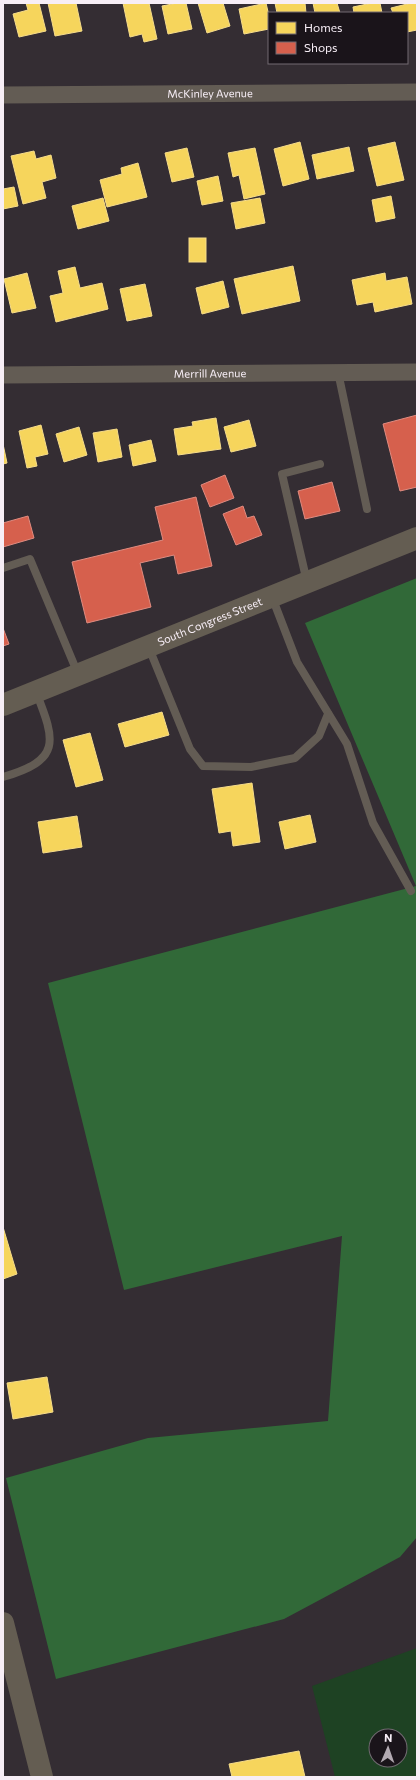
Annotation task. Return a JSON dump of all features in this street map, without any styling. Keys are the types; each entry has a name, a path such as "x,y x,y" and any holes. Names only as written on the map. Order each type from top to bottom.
{"street":[{"name":"McKinley Avenue","path":"3,95 417,92"},
{"name":"Merrill Avenue","path":"3,375 417,372"},
{"name":"South Congress Street","path":"3,705 417,538"},
{"path":"3,1623 42,1777"}],"lane":[{"path":"338,372 367,509"},
{"path":"308,583 282,474 320,464"},
{"path":"3,568 30,559 78,675"},
{"path":"272,597 297,662 346,744 372,823 411,891"},
{"path":"148,647 190,749 203,766 251,767 295,758 319,736 328,714"},
{"path":"3,778 35,765 46,755 50,744 49,731 45,715 35,692"}],"green space":[{"path":"417,578 417,1537 400,1557 284,1619 56,1679 6,1478 148,1438 328,1421 342,1236 124,1290 48,983 416,886 305,623"},
{"path":"417,1648 417,1777 335,1777 312,1686"}],"building: Homes":[{"path":"26,3 39,3 46,31 19,37 13,14 28,10"},
{"path":"48,3 76,3 82,31 55,36"},
{"path":"123,3 149,3 157,39 144,42 142,34 130,37"},
{"path":"186,3 192,29 168,34 162,6"},
{"path":"198,3 223,3 230,26 207,33"},
{"path":"266,3 268,12 268,29 244,34 239,9"},
{"path":"275,3 305,3 306,12 277,12"},
{"path":"313,3 337,3 340,12 315,12"},
{"path":"380,3 382,12 354,12 353,7"},
{"path":"417,3 417,30 408,32 408,12 393,12 391,8"},
{"path":"300,142 309,179 283,186 274,149"},
{"path":"395,142 404,180 377,186 368,148"},
{"path":"349,147 354,171 317,179 312,155"},
{"path":"187,148 194,177 172,182 165,153"},
{"path":"255,148 265,194 244,199 239,175 233,177 228,153"},
{"path":"34,151 36,159 51,155 56,178 42,182 46,198 23,204 11,156"},
{"path":"138,163 147,197 107,207 100,180 122,174 121,168"},
{"path":"218,176 223,201 202,205 197,181"},
{"path":"14,187 18,206 3,209 3,189"},
{"path":"391,196 395,218 376,222 372,200"},
{"path":"103,198 109,221 78,229 72,206"},
{"path":"260,198 265,223 236,229 231,203"},
{"path":"189,238 206,238 206,262 189,262"},
{"path":"293,266 300,301 242,314 234,279"},
{"path":"75,267 80,288 102,283 108,309 56,322 50,296 63,293 58,271"},
{"path":"27,273 36,308 12,313 4,279"},
{"path":"385,273 386,281 407,277 412,304 375,312 373,302 357,305 352,280"},
{"path":"223,281 229,307 202,314 196,288"},
{"path":"145,284 152,316 127,321 120,289"},
{"path":"216,418 221,449 178,455 174,429 193,426 192,422"},
{"path":"249,420 256,446 231,452 224,427"},
{"path":"41,425 48,454 35,457 37,466 27,468 19,431"},
{"path":"79,427 87,455 64,462 56,434"},
{"path":"117,429 122,457 98,462 93,433"},
{"path":"151,440 156,461 133,466 129,445"},
{"path":"3,444 7,463 3,464"},
{"path":"162,712 169,735 125,747 118,724"},
{"path":"90,733 103,780 76,787 63,740"},
{"path":"252,783 260,842 233,846 231,831 219,833 212,789"},
{"path":"310,815 316,842 285,849 279,822"},
{"path":"77,816 82,847 43,853 38,822"},
{"path":"3,1227 17,1274 3,1279"},
{"path":"47,1377 53,1412 13,1419 7,1383"},
{"path":"299,1751 305,1777 232,1777 229,1764"}],"building: Shops":[{"path":"417,415 417,487 400,491 383,424"},
{"path":"225,475 234,498 210,507 201,485"},
{"path":"332,482 340,511 305,519 298,491"},
{"path":"196,497 212,566 178,574 174,555 140,563 151,607 87,623 72,562 163,540 155,507"},
{"path":"243,506 247,518 254,516 262,535 236,545 223,514"},
{"path":"28,516 34,538 3,547 3,523"},
{"path":"3,628 9,644 3,646"}]}
